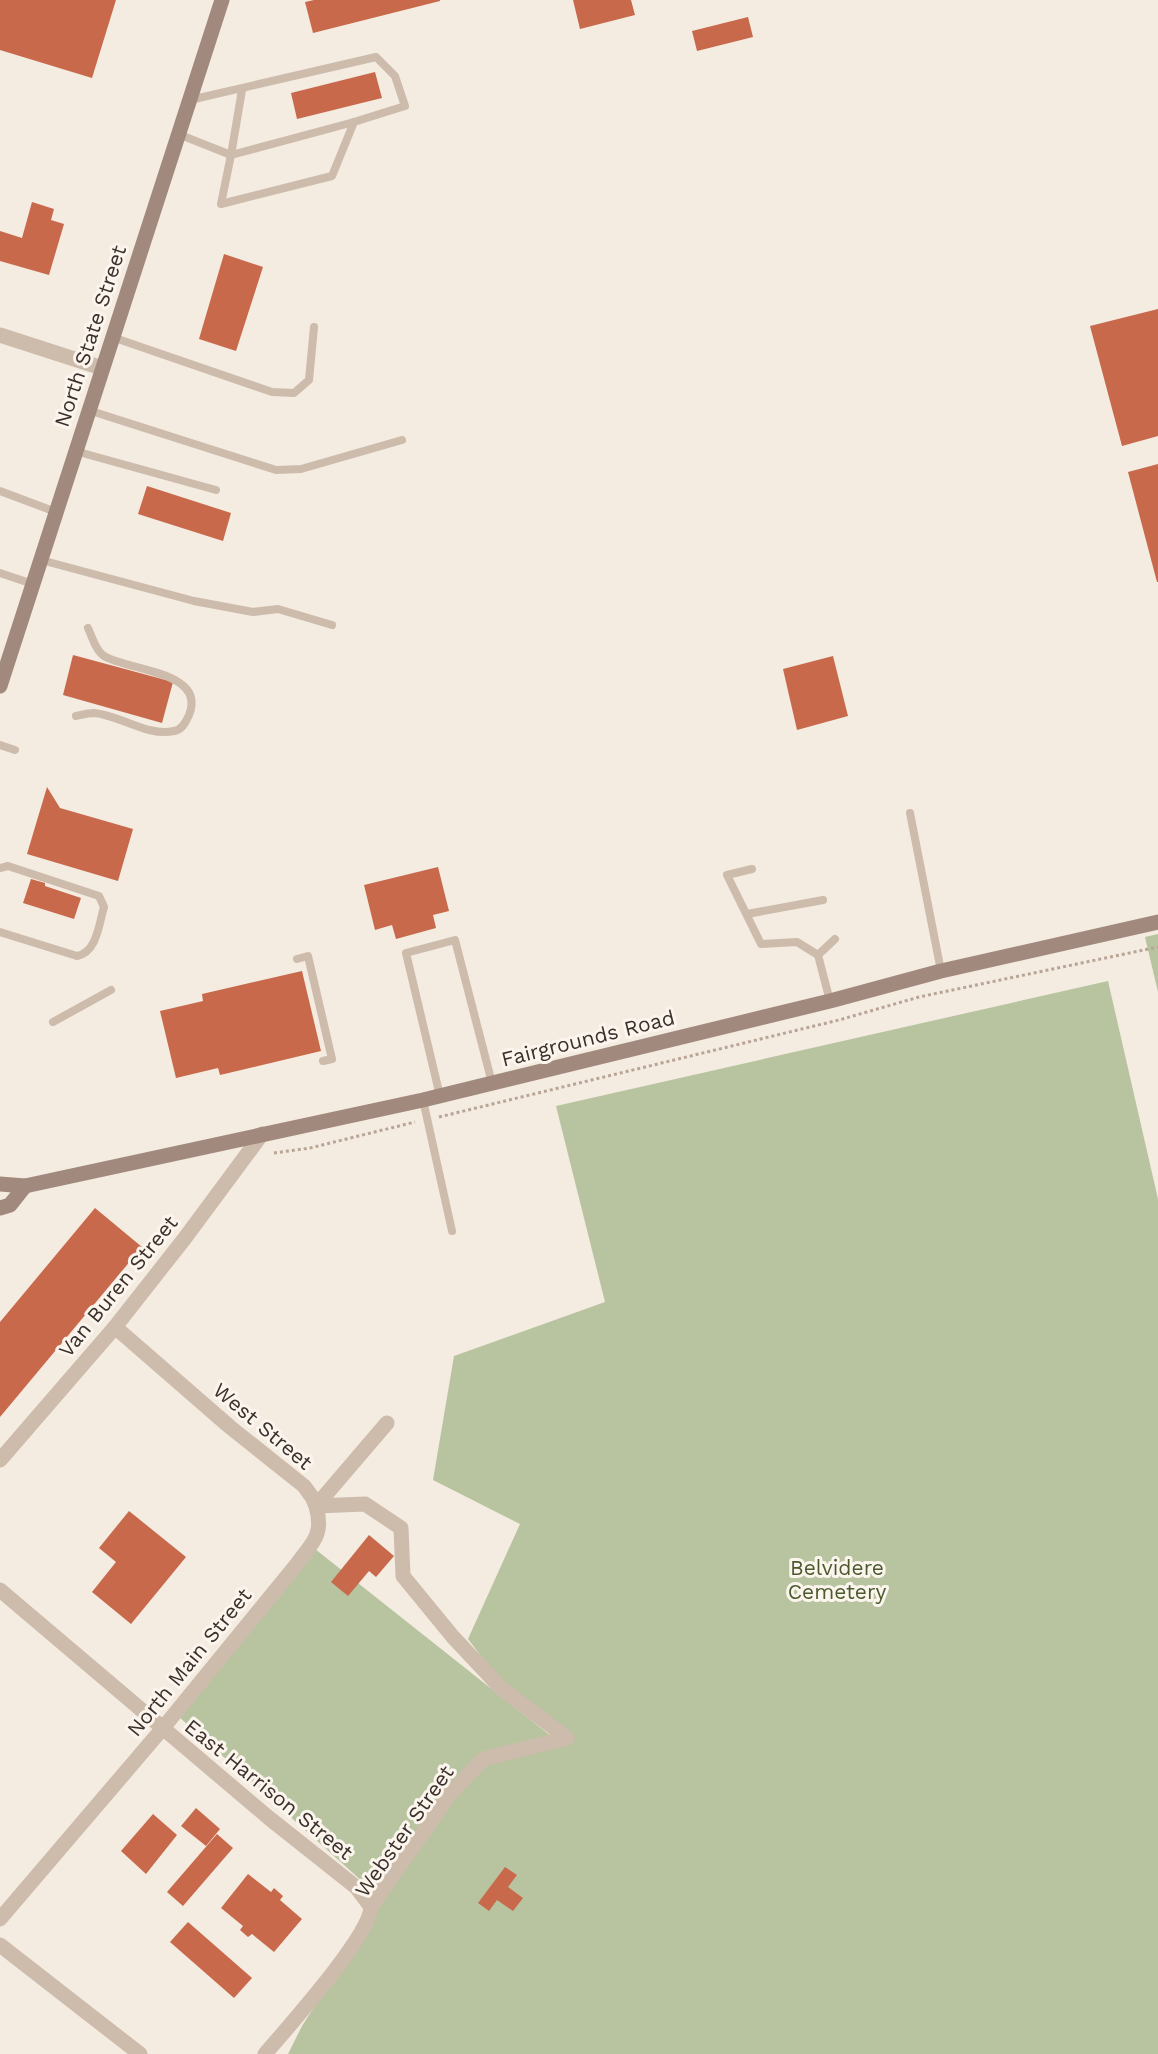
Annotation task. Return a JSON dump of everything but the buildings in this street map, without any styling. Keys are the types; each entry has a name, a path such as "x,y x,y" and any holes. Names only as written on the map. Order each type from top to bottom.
{"main road":[{"name":"North State Street","path":"0,686 222,0"},
{"name":"Fairgrounds Road","path":"0,1184 25,1186 423,1100 830,1001 941,971 1158,922"},
{"path":"0,1208 10,1205 25,1186"}],"street":[{"path":"0,335 102,368"},
{"name":"Van Buren Street","path":"0,1460 115,1327 262,1134"},
{"name":"West Street","path":"115,1327 230,1427 304,1486 316,1506"},
{"path":"316,1506 387,1423"},
{"name":"Webster Street","path":"265,2054 337,1967 366,1925 371,1914 371,1906 450,1794 483,1759 567,1738 501,1688 453,1637 403,1576 401,1528 365,1504 316,1506"},
{"name":"North Main Street","path":"0,1919 163,1728 297,1564 316,1536 321,1523 316,1506"},
{"name":"East Harrison Street","path":"0,1590 269,1818 356,1887 371,1906"},
{"path":"0,1945 140,2054"}],"lane":[{"path":"178,134 231,155 405,106 395,76 376,57 189,101"},
{"path":"242,90 221,204 332,176 354,122"},
{"path":"112,336 272,392 294,393 309,380 314,327"},
{"path":"88,410 276,470 301,469 402,440"},
{"path":"75,451 216,490"},
{"path":"0,491 56,512"},
{"path":"41,560 194,601 253,612 278,609 332,625"},
{"path":"0,573 33,584"},
{"path":"76,716 94,713 160,731 176,731 185,724 193,704 189,691 180,681 112,660 101,654 88,628"},
{"path":"0,745 15,750"},
{"path":"910,813 941,971"},
{"path":"0,868 8,866 99,896 104,907 93,944 84,955 77,956 0,932"},
{"path":"752,869 728,875 761,944 796,942 818,955 830,1001"},
{"path":"747,914 823,900"},
{"path":"818,955 835,939"},
{"path":"440,1096 406,953 455,940 492,1083"},
{"path":"297,959 308,956 332,1059 323,1061"},
{"path":"53,1022 111,990"},
{"path":"423,1100 452,1231"}],"path":[{"path":"274,1153 310,1148 839,1020 919,998 1158,947"}],"green space":[{"path":"1158,934 1158,992 1145,937"},
{"name":"Belvidere Cemetery","path":"1108,981 1158,1199 1158,2054 288,2054 302,2026 383,1900 178,1716 315,1549 556,1740 487,1664 468,1639 520,1524 433,1480 454,1356 605,1302 556,1106"}]}
